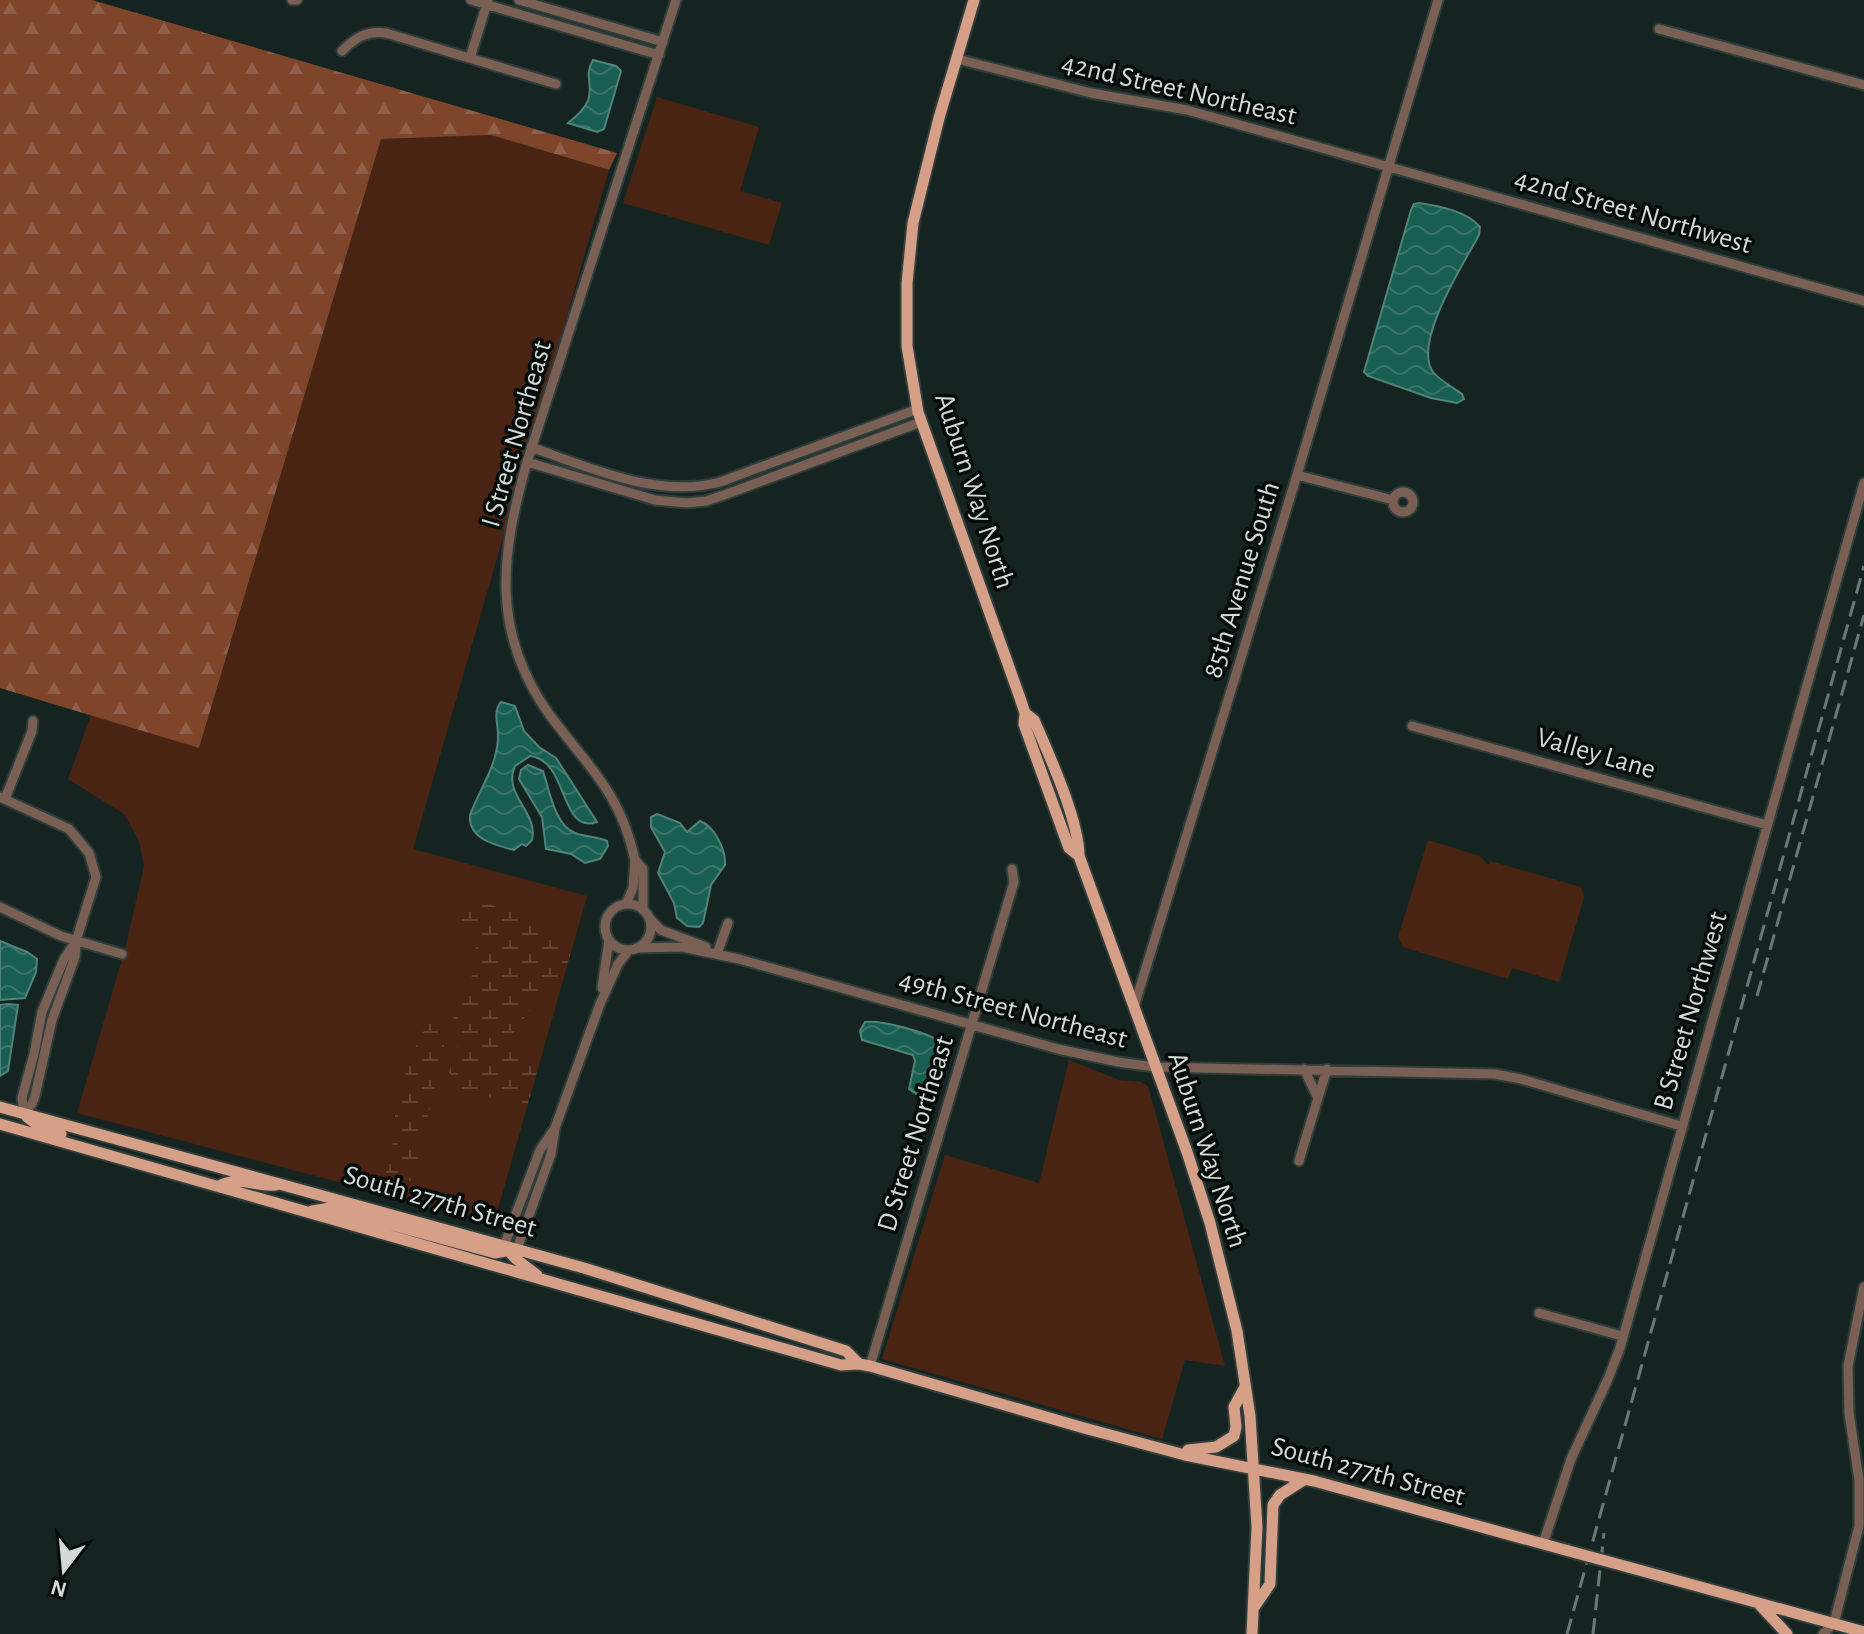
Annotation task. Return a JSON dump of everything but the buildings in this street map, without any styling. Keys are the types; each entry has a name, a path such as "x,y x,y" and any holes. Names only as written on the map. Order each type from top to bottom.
{"main road":[{"name":"Auburn Way North","path":"974,0 913,223 907,283 907,346 921,422 1069,848 1079,856"},
{"name":"Auburn Way North","path":"1025,715 1034,720 1047,753 1079,844 1079,856 1210,1223 1237,1331 1250,1416 1257,1527 1255,1606"},
{"name":"South 277th Street","path":"0,1107 285,1184 669,1294 846,1351 865,1365"},
{"path":"0,1115 24,1113 36,1124 124,1151 143,1165"},
{"name":"South 277th Street","path":"0,1124 841,1365 865,1365 1169,1450 1305,1479 1757,1602 1835,1628 1864,1632"},
{"path":"219,1186 232,1180 261,1186 285,1184"},
{"path":"306,1212 330,1208 495,1253 510,1249 528,1270 555,1284"},
{"path":"1169,1450 1202,1450 1229,1441 1236,1427 1234,1407 1246,1386"},
{"path":"1252,1634 1255,1606 1270,1584 1273,1505 1280,1495 1305,1479"},
{"path":"1757,1602 1787,1634"}],"street":[{"path":"471,0 487,2 659,55"},
{"path":"519,0 663,42"},
{"name":"I Street Northeast","path":"626,904 633,888 635,860 628,827 604,782 549,714 523,672 510,631 504,572 514,506 531,447 676,0"},
{"name":"85th Avenue South","path":"1134,1007 1438,0"},
{"path":"470,58 487,2"},
{"path":"1659,29 1864,85"},
{"path":"342,51 353,40 377,32 556,84"},
{"name":"42nd Street Northeast","path":"957,59 1091,93 1187,110 1390,165"},
{"name":"42nd Street Northwest","path":"1390,165 1864,301"},
{"path":"531,447 651,485 695,488 720,482 918,409"},
{"path":"527,462 655,500 687,503 724,495 921,422"},
{"path":"1297,475 1393,500"},
{"name":"B Street Northwest","path":"1543,1544 1571,1459 1614,1365 1864,483"},
{"path":"24,1113 22,1098 42,1012 64,959 76,941 95,887 94,864 69,829 2,798 32,731 33,721"},
{"name":"Valley Lane","path":"1412,726 1767,825"},
{"name":"I Street Northeast","path":"635,860 643,869 646,913"},
{"name":"D Street Northeast","path":"865,1365 972,1024 1014,882 1012,869"},
{"path":"510,1249 551,1154 555,1128 600,1004 618,964 648,938 650,931 646,913 626,904 616,907 607,918 606,933 614,945 632,949"},
{"path":"0,907 76,941 122,954"},
{"name":"49th Street Northeast","path":"646,913 661,930 739,959"},
{"path":"718,951 728,923"},
{"path":"600,1004 609,940"},
{"name":"49th Street Northeast","path":"632,949 682,947 739,959 1058,1049 1118,1062 1155,1067 1472,1072 1521,1079 1681,1126"},
{"path":"1304,1069 1318,1098"},
{"path":"1299,1161 1327,1069"},
{"path":"1823,1634 1835,1628 1859,1526 1859,1480 1848,1401 1848,1366 1864,1287"},
{"path":"1539,1313 1622,1336"}],"green space":[{"path":"0,0 92,0 617,153 609,170 491,135 381,139 199,748 0,688"},
{"path":"657,97 759,127 740,191 782,203 769,245 623,203"},
{"path":"491,135 609,170 413,849 587,896 494,1223 77,1113 125,949 144,866 139,841 124,814 68,779 91,715 199,748 381,139"},
{"path":"1428,840 1480,856 1488,865 1490,861 1581,887 1584,897 1559,982 1512,968 1508,979 1403,947 1398,937"},
{"path":"463,895 545,924 572,948 558,996 542,994 507,1041 526,1054 537,1072 527,1106 467,1096 449,1072 461,1036 451,1012 471,977 476,956 475,944 460,921"},
{"path":"434,1019 445,1024 447,1034 413,1180 405,1184 385,1177 395,1116 415,1050"},
{"path":"1069,1060 1119,1080 1141,1082 1148,1086 1225,1366 1185,1360 1162,1439 882,1359 945,1155 1039,1183"}],"water":[{"path":"593,60 616,66 621,71 604,129 597,132 568,123 586,104"},
{"path":"1414,204 1460,213 1480,227 1479,235 1442,303 1429,342 1428,359 1433,372 1462,394 1464,399 1457,403 1431,398 1364,372 1411,210"},
{"path":"501,702 515,706 524,731 539,747 556,758 597,822 585,823 576,818 552,770 543,761 530,756 515,766 512,776 513,786 533,830 532,840 514,850 484,840 473,830 470,815 494,759 498,739 497,711"},
{"path":"528,765 543,771 554,806 568,829 607,841 608,846 600,859 585,863 571,854 546,849 542,817 519,779 521,770"},
{"path":"657,814 680,823 687,832 700,821 710,828 721,845 725,865 711,885 703,923 699,927 687,926 677,918 674,903 658,873 665,852 651,827 651,817"},
{"path":"0,941 37,959 36,972 25,998 0,1000"},
{"path":"0,1005 18,1005 8,1071 0,1076"},
{"path":"865,1022 904,1028 941,1042 943,1048 935,1065 934,1080 925,1093 916,1094 909,1089 915,1061 913,1055 862,1040 860,1031"}],"railway":[{"path":"1567,1634 1864,566"},
{"path":"1757,996 1864,615"},
{"path":"1593,1634 1604,1533"}]}
